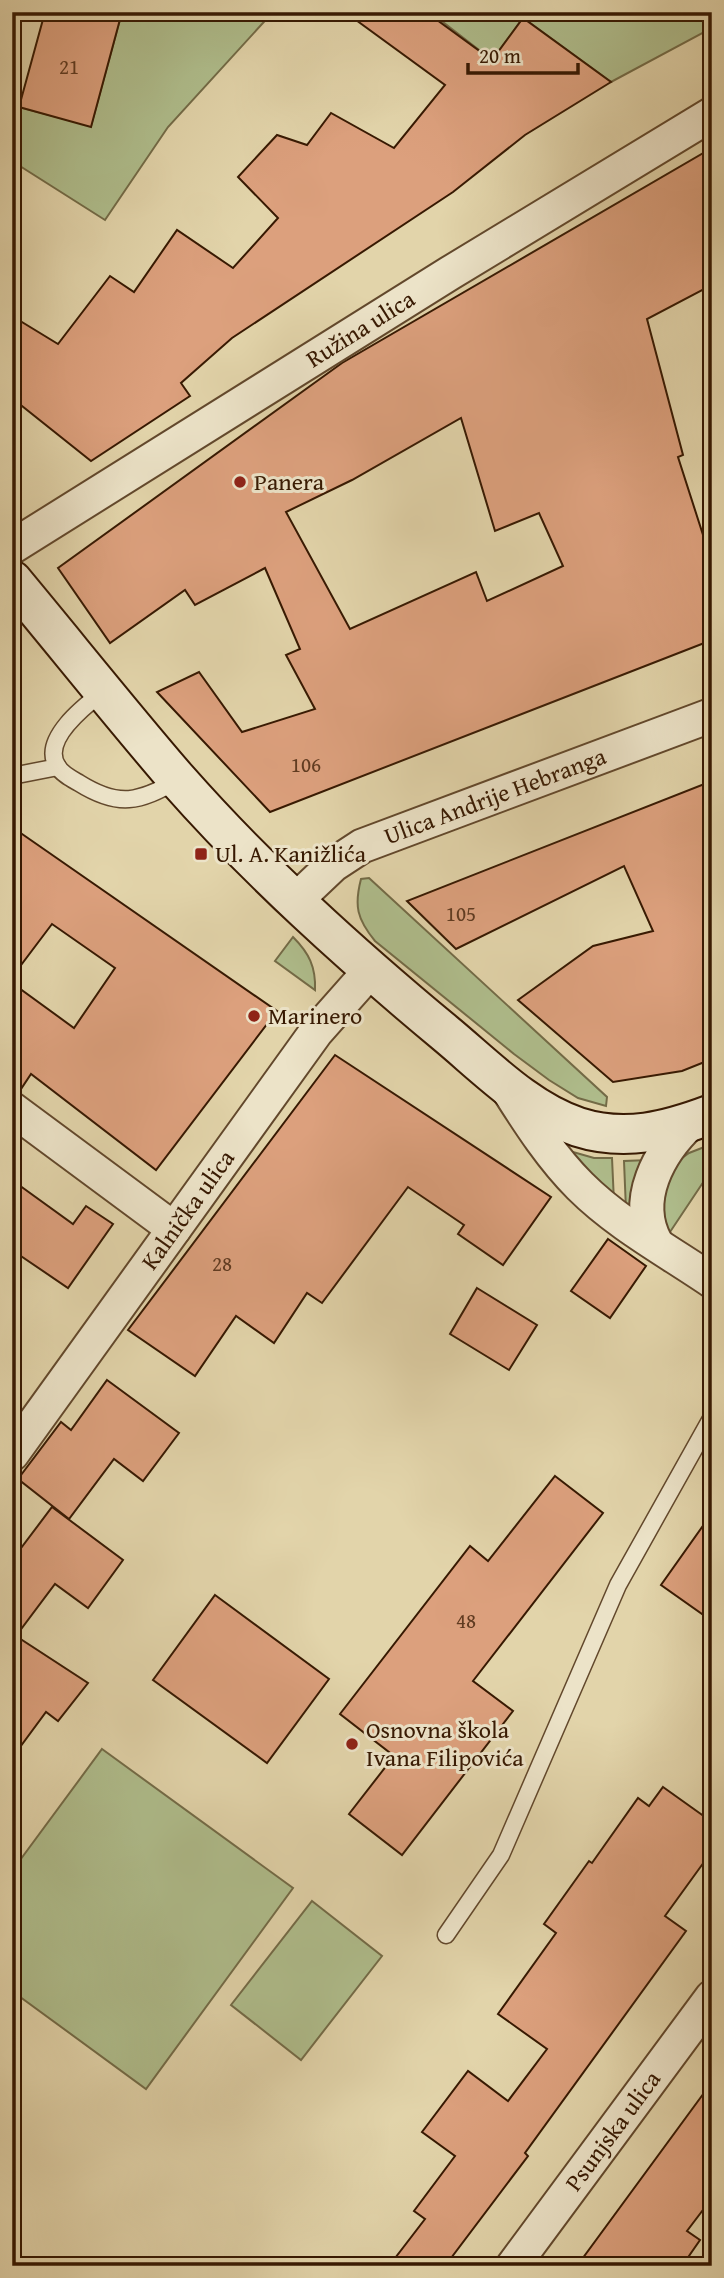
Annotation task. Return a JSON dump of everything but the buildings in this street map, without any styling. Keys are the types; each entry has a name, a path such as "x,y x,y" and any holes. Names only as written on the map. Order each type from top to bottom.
{"main road":[{"path":"12,580 178,780 295,901 370,971 499,1077 542,1110 597,1132 647,1134 701,1118"}],"street":[{"name":"Ružina ulica","path":"12,547 712,114"},
{"name":"Ulica Andrije Hebranga","path":"295,901 333,865 362,846 712,715"},
{"name":"Kalnička ulica","path":"12,1454 312,1038 370,971"},
{"path":"499,1077 533,1127 581,1187 620,1219 712,1281"},
{"path":"12,1109 174,1229"},
{"path":"656,1243 649,1231 646,1216 656,1167 666,1148 701,1118"},
{"name":"Psunjska ulica","path":"513,2266 712,1997"}],"lane":[{"path":"104,691 74,715 63,730 55,745 54,758 58,767 87,788 121,801 157,792 178,780"},
{"path":"12,776 58,767"},
{"path":"446,1935 501,1855 618,1585 712,1417"}],"green space":[{"path":"122,12 273,12 168,127 105,220 12,161 12,103 91,126"},
{"path":"430,12 685,12 712,28 611,82 523,18 492,60"},
{"path":"369,878 607,1097 606,1106 578,1098 549,1080 375,941 364,926 358,905 361,879"},
{"path":"293,937 310,961 315,990 275,961"},
{"path":"712,1144 712,1169 668,1235 663,1227 663,1185 678,1161 689,1153"},
{"path":"573,1152 594,1158 612,1158 614,1202 570,1155"},
{"path":"649,1160 635,1215 626,1210 624,1161"},
{"path":"102,1749 293,1888 146,2089 12,1991 12,1871"},
{"path":"312,1901 382,1956 301,2060 231,2005"}],"place":[{"name":"Panera","path":"240,482"},
{"name":"Ul. A. Kanižlića","path":"201,854"},
{"name":"Marinero","path":"254,1016"},
{"name":"Osnovna škola Ivana Filipovića","path":"352,1744"}]}
